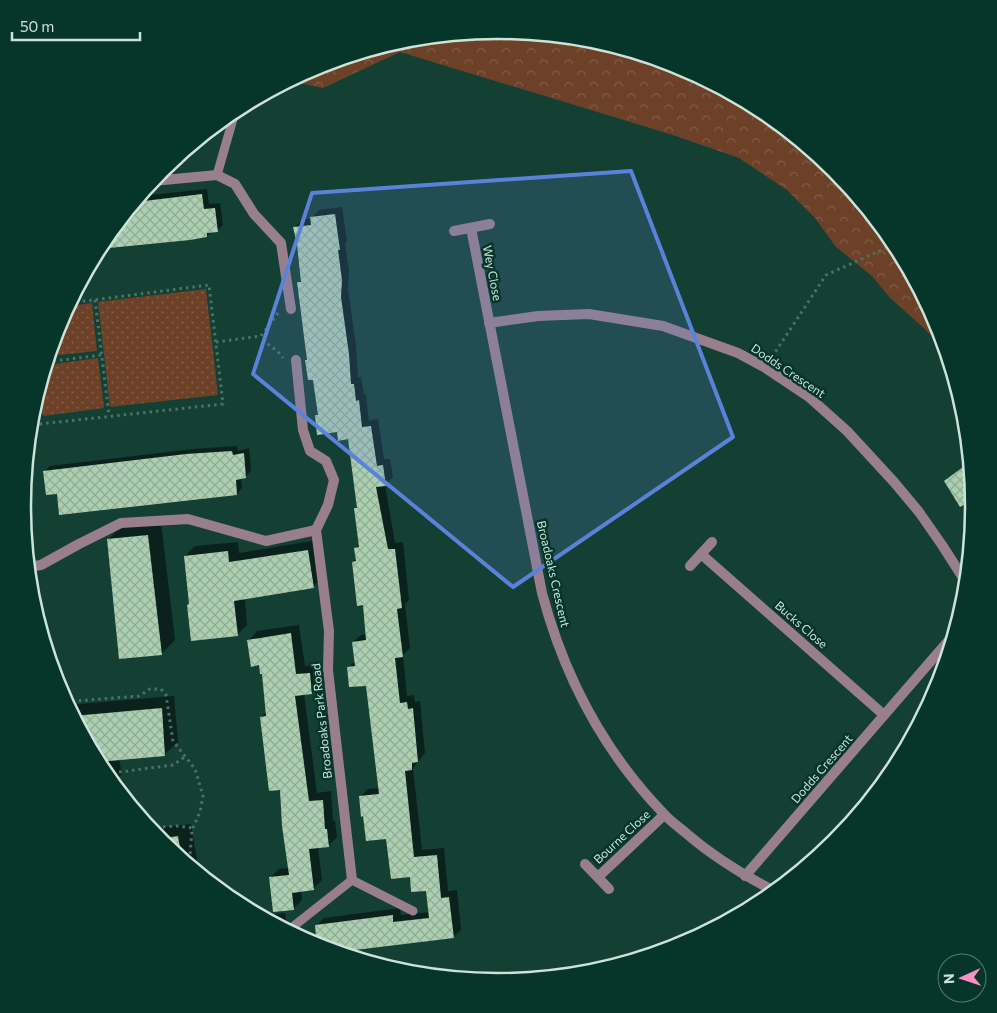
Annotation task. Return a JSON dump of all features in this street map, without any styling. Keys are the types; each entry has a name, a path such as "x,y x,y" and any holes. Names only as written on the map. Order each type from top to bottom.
{"street":[{"path":"164,180 217,176 234,184 254,214 281,243 291,310"},
{"path":"454,232 490,224"},
{"name":"Wey Close","path":"471,228 489,323"},
{"name":"Dodds Crescent","path":"489,323 538,316 580,314 638,320 663,326 738,353 809,397 847,431 919,512 961,574"},
{"name":"Broadoaks Crescent","path":"489,323 542,593 551,625 573,682 605,740 664,815 705,849 746,876 768,888"},
{"path":"35,566 41,565 122,523 188,519 266,541 316,530 328,505 334,480 326,461 310,451 303,430 297,365"},
{"name":"Broadoaks Park Road","path":"316,530 329,631 328,670 352,880"},
{"path":"690,566 712,542"},
{"name":"Bucks Close","path":"701,554 884,716"},
{"name":"Dodds Crescent","path":"746,876 944,645"},
{"name":"Bourne Close","path":"598,877 664,815"},
{"name":"Bourne Close","path":"586,864 609,889"}],"lane":[{"path":"217,176 232,123"},
{"path":"295,925 352,880 413,911"}],"path":[{"path":"764,368 826,275 887,247"},
{"path":"39,419 40,424 222,404 209,285 78,303"},
{"path":"261,336 278,315 280,303 289,294"},
{"path":"95,300 108,416"},
{"path":"216,342 261,336"},
{"path":"261,336 264,343 275,348 283,356 286,366 297,365"},
{"path":"54,361 101,355"},
{"path":"74,701 139,696 150,689 161,689 166,695 173,741 195,769 203,796 200,812 193,828 190,858"},
{"path":"115,773 173,765 186,756"},
{"path":"159,827 177,826 193,828"}],"highlighted area":[{"path":"631,171 733,437 513,587 253,374 312,193"}],"green space":[{"path":"468,40 529,40 590,48 649,64 677,75 705,87 758,118 807,155 829,176 850,198 887,247 918,300 935,340 890,298 872,276 836,247 815,218 787,190 739,158 673,135 400,52 323,88 301,83 348,64 378,55 407,48"},
{"path":"206,289 218,395 110,407 98,302"},
{"path":"92,303 97,351 56,355 67,328 77,305"},
{"path":"98,358 104,408 43,416 42,408 54,364"}],"building":[{"path":"202,194 204,209 215,208 218,232 207,233 207,237 190,240 109,248 145,201"},
{"path":"335,214 340,250 338,250 342,280 341,297 351,384 354,384 356,401 359,400 362,427 371,426 377,466 383,465 386,486 376,487 388,549 395,549 402,608 397,609 403,657 395,658 400,703 407,702 408,709 413,708 418,762 412,763 412,770 405,771 414,857 437,855 441,898 449,897 454,938 355,951 316,936 315,925 393,915 393,922 429,918 426,891 411,892 410,877 391,879 386,839 366,841 363,816 361,817 359,796 379,794 366,686 349,687 347,667 355,666 352,642 366,640 363,605 357,606 352,562 356,561 354,548 359,547 354,508 357,508 348,439 338,441 337,432 317,435 315,415 318,415 313,380 308,380 297,282 301,282 297,244 293,227 311,225 310,217"},
{"path":"232,451 233,455 244,453 246,478 236,480 237,495 59,515 57,494 46,495 43,471 186,454"},
{"path":"963,467 966,504 960,507 944,481"},
{"path":"148,535 162,655 119,659 107,539"},
{"path":"308,550 314,588 234,601 238,636 191,641 184,556 228,551 229,562"},
{"path":"291,633 296,674 310,673 312,694 295,696 309,801 323,800 325,829 327,829 329,847 309,849 314,890 292,893 294,910 273,912 269,877 289,875 282,826 280,790 269,791 260,717 266,716 262,674 260,674 259,665 251,667 247,640"},
{"path":"162,708 165,756 107,761 80,715"},
{"path":"178,836 180,849 168,837"}]}
